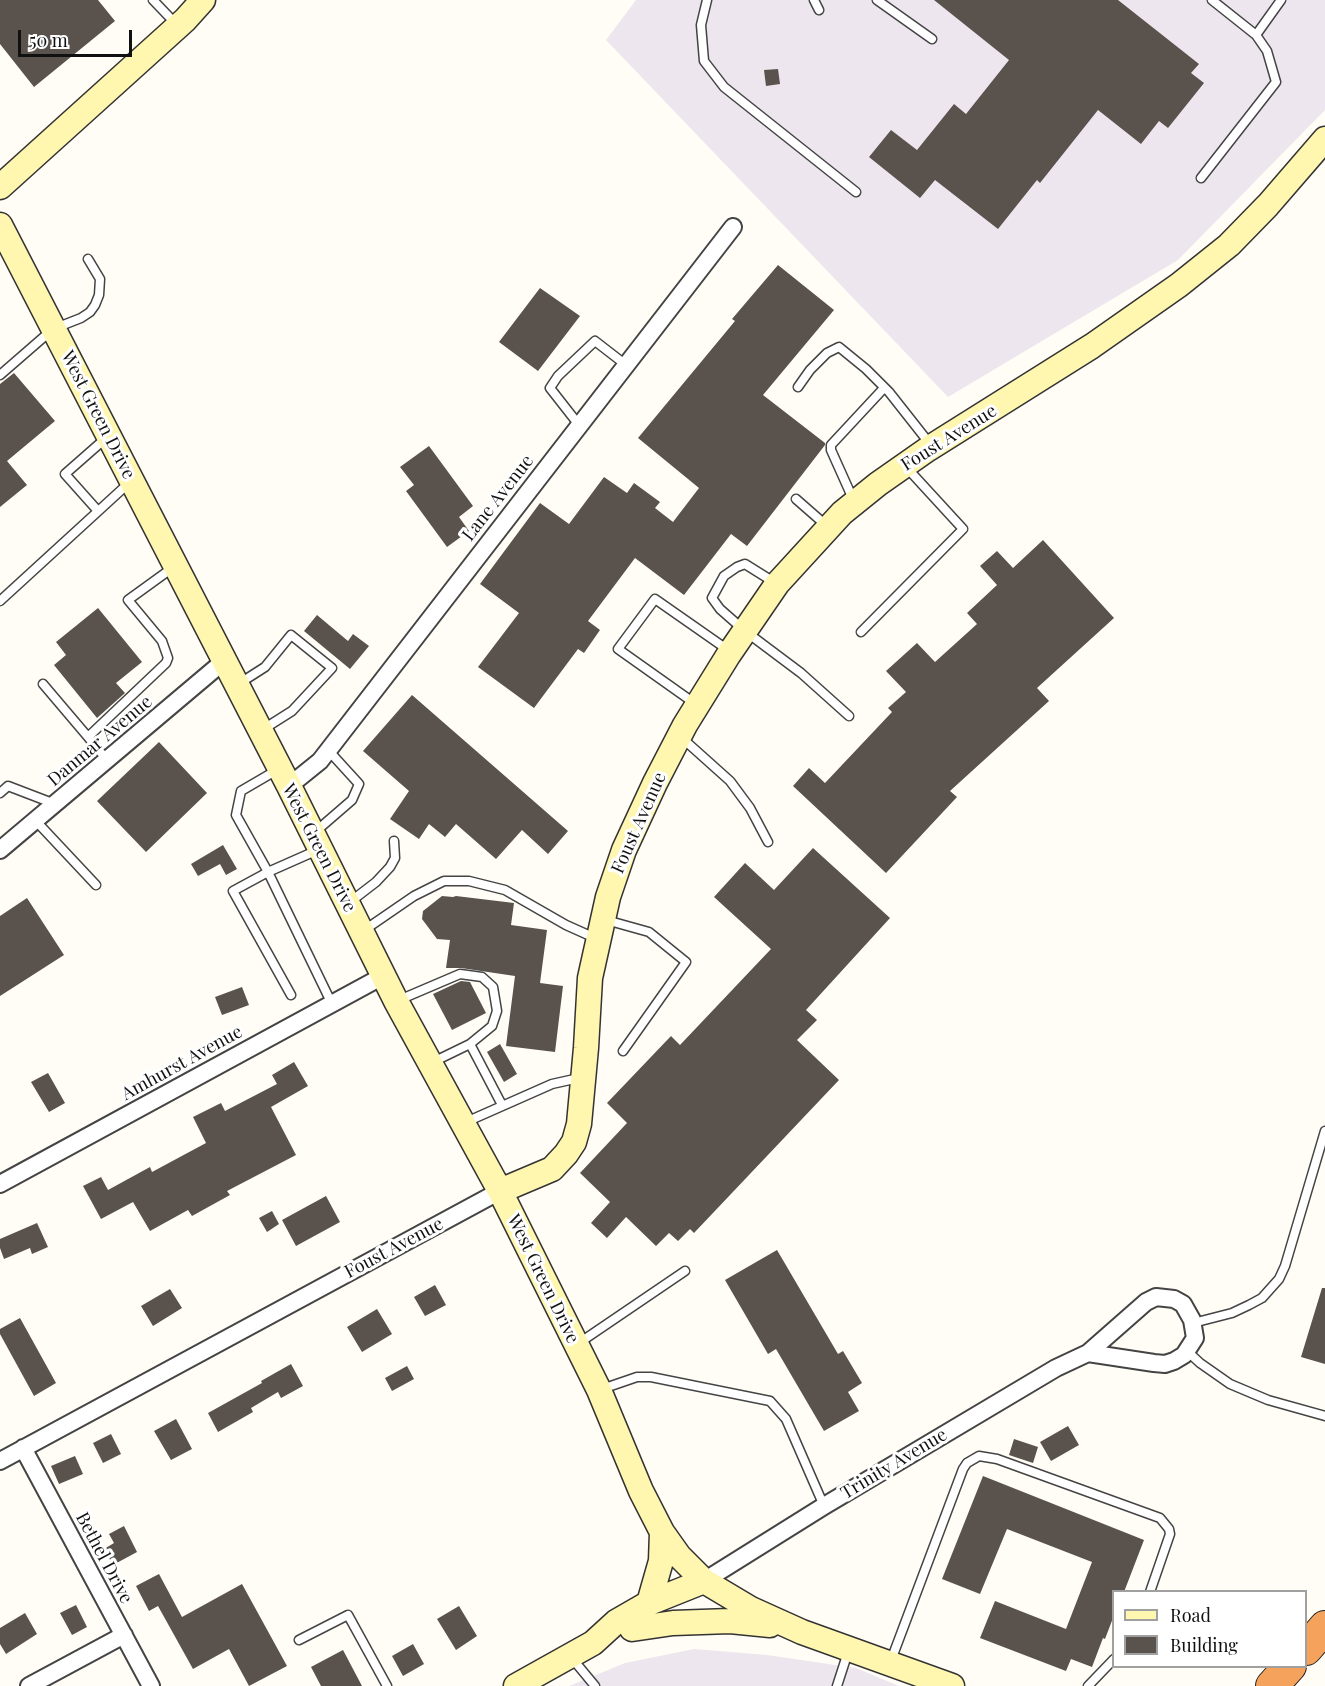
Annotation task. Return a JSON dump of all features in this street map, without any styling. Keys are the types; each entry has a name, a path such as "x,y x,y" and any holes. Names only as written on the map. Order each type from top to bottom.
{"highway":[{"path":"1307,1647 1325,1628"},
{"path":"1272,1686 1288,1668"}],"main road":[{"path":"0,186 178,27 203,0"},
{"name":"Foust Avenue","path":"500,1191 552,1168 574,1142 579,1124 584,1077 590,978 608,897 624,849 680,735 730,651 777,584 828,527 855,502 905,465 1037,382 1179,285 1229,245 1268,205 1325,139"},
{"name":"West Green Drive","path":"0,225 284,777 383,976 500,1191 599,1390 662,1532 679,1556 704,1581 751,1609 790,1627 849,1648 900,1670 947,1685"},
{"name":"West Green Drive","path":"634,1473 649,1488 660,1508 689,1547 704,1581"},
{"path":"648,1603 661,1561 662,1532"},
{"name":"Trinity Avenue","path":"516,1686 570,1657 592,1643 616,1622 648,1603 704,1581"},
{"name":"Trinity Avenue","path":"592,1643 632,1629 704,1581"},
{"path":"632,1629 673,1623 730,1621 790,1627"}],"street":[{"name":"Lane Avenue","path":"284,777 320,761 733,227"},
{"name":"Danmar Avenue","path":"0,850 224,661"},
{"name":"Amhurst Avenue","path":"0,1184 383,976"},
{"name":"Foust Avenue","path":"0,1461 500,1191"},
{"name":"Trinity Avenue","path":"704,1581 824,1506 1056,1368 1088,1353 1136,1309 1156,1297 1174,1299 1183,1304 1193,1323"},
{"path":"1088,1353 1165,1364 1174,1361 1188,1351 1195,1338 1193,1323"},
{"name":"Bethel Drive","path":"23,1448 152,1686"},
{"path":"29,1686 124,1635"}],"lane":[{"path":"153,0 178,27"},
{"path":"707,0 701,25 704,61 724,87 855,192"},
{"path":"814,0 819,9"},
{"path":"877,0 932,39"},
{"path":"1201,178 1276,82 1267,51 1256,35 1212,0"},
{"path":"1256,35 1281,0"},
{"path":"0,375 53,329 90,312 99,295 100,279 88,260"},
{"path":"579,425 549,388 558,376 595,341 626,365"},
{"path":"798,387 810,370 827,353 839,347 884,387 932,447"},
{"path":"855,502 831,450 831,445 884,387"},
{"path":"98,512 65,474 108,435"},
{"path":"861,632 963,529 905,465"},
{"path":"0,601 132,480"},
{"path":"796,500 828,527"},
{"path":"777,584 744,564 724,576 712,598 720,609 745,631 801,673 849,716"},
{"path":"88,737 166,663 168,658 162,640 128,600 175,566"},
{"path":"697,706 618,649 655,599 730,651"},
{"path":"237,685 265,667 291,635 332,668 292,711 260,730"},
{"path":"43,684 107,760"},
{"path":"680,735 730,781 750,808 768,842"},
{"path":"291,995 233,891 316,842 352,800 358,783 328,750"},
{"path":"284,777 241,791 236,814 268,872 332,1004"},
{"path":"0,793 8,786 55,804"},
{"path":"35,820 96,885"},
{"path":"348,904 376,882 390,867 395,858 394,841"},
{"path":"362,932 414,896 444,881 469,881 505,890 566,925 650,932 686,962 623,1051"},
{"path":"396,1001 460,974 482,976 493,987 497,1011 492,1026 470,1044 430,1064"},
{"path":"470,1044 502,1105"},
{"path":"463,1124 552,1084 584,1077"},
{"path":"1193,1323 1232,1313 1262,1298 1279,1279 1285,1266 1325,1131"},
{"path":"576,1344 685,1271"},
{"path":"1188,1351 1213,1372 1244,1391 1325,1416"},
{"path":"599,1390 637,1377 651,1377 770,1401 786,1419 824,1506"},
{"path":"900,1670 963,1469 967,1462 980,1456 997,1459 1160,1518 1170,1534 1151,1590"},
{"path":"299,1640 348,1615 387,1686"},
{"path":"837,1686 849,1648"},
{"path":"570,1657 595,1686"},
{"path":"1088,1686 1112,1660"}],"shaded area":[{"path":"636,0 1325,0 1325,110 1178,260 948,397 606,40"},
{"path":"694,1649 767,1655 856,1668 899,1686 569,1686 625,1663"}],"building":[{"path":"0,0 98,0 115,21 34,87 0,44"},
{"path":"934,0 1118,0 1199,64 1191,73 1204,83 1168,128 1159,121 1141,144 1098,110 1040,183 1037,180 998,229 935,180 920,198 869,157 891,130 917,150 954,104 966,114 1009,60"},
{"path":"778,69 780,84 766,86 764,70"},
{"path":"778,265 834,310 763,395 825,445 747,546 731,534 684,595 635,558 588,621 600,630 584,653 578,649 534,708 478,667 519,613 480,584 540,503 569,524 604,477 627,493 634,483 660,502 655,508 673,522 699,488 638,438 735,321 732,319"},
{"path":"540,288 580,316 538,371 499,342"},
{"path":"14,373 55,421 7,461 27,485 0,507 0,384"},
{"path":"429,446 473,506 459,517 469,531 447,547 406,491 414,485 400,467"},
{"path":"1043,540 1114,618 1037,688 1049,701 950,791 957,797 886,873 793,786 809,768 825,783 892,712 888,708 906,692 886,671 917,643 935,662 977,624 967,613 997,585 980,566 997,551 1013,568"},
{"path":"98,608 142,662 116,683 125,693 97,718 54,665 66,655 56,642"},
{"path":"317,615 348,641 353,634 369,646 350,669 304,631"},
{"path":"412,695 568,831 548,854 522,830 496,859 456,824 445,837 429,824 419,839 390,819 409,791 363,751"},
{"path":"159,742 207,793 146,852 97,801"},
{"path":"223,845 237,869 226,875 220,864 198,876 191,864"},
{"path":"813,848 890,918 806,1010 817,1020 797,1040 839,1080 694,1233 690,1229 678,1241 669,1233 656,1246 626,1217 607,1238 591,1223 610,1202 580,1173 627,1123 607,1103 671,1036 680,1045 771,949 714,897 745,863 774,890"},
{"path":"442,896 514,903 511,925 547,930 540,983 563,986 555,1052 506,1046 515,976 446,968 450,940 437,939 422,919 423,911"},
{"path":"27,898 64,955 0,996 0,916"},
{"path":"461,981 470,982 486,1013 452,1030 433,994"},
{"path":"242,987 249,1005 222,1015 215,997"},
{"path":"500,1044 517,1074 504,1082 487,1052"},
{"path":"294,1062 308,1086 271,1107 296,1155 227,1191 230,1195 192,1216 188,1210 150,1231 133,1202 101,1219 83,1186 101,1177 108,1190 150,1167 152,1172 206,1143 193,1117 221,1103 225,1111 277,1084 272,1075"},
{"path":"48,1073 65,1103 49,1112 31,1082"},
{"path":"326,1196 340,1222 296,1246 282,1220"},
{"path":"272,1211 279,1224 267,1232 259,1218"},
{"path":"37,1223 48,1247 32,1254 30,1248 4,1259 0,1239"},
{"path":"777,1250 838,1354 843,1351 862,1383 848,1392 859,1411 824,1431 776,1349 768,1354 725,1280"},
{"path":"435,1285 446,1305 425,1316 414,1297"},
{"path":"1322,1288 1325,1288 1325,1364 1301,1357"},
{"path":"170,1289 182,1308 153,1326 141,1306"},
{"path":"377,1309 392,1334 362,1352 347,1327"},
{"path":"20,1318 56,1383 34,1396 0,1334 0,1329"},
{"path":"291,1364 303,1386 281,1398 278,1392 251,1408 253,1412 218,1432 208,1413"},
{"path":"407,1366 414,1379 392,1391 385,1378"},
{"path":"176,1419 192,1449 171,1460 154,1431"},
{"path":"1068,1426 1079,1445 1051,1461 1040,1442"},
{"path":"111,1434 121,1454 103,1463 93,1443"},
{"path":"1014,1439 1038,1447 1033,1463 1009,1455"},
{"path":"75,1456 83,1474 59,1484 51,1466"},
{"path":"983,1476 1144,1540 1125,1590 1112,1590 1112,1621 1092,1667 1071,1659 1066,1671 980,1638 995,1601 1066,1629 1092,1562 1007,1529 980,1594 942,1579"},
{"path":"124,1526 137,1552 113,1565 104,1549 114,1543 109,1534"},
{"path":"159,1574 182,1617 242,1584 287,1666 249,1686 229,1649 193,1669 158,1606 149,1611 136,1586"},
{"path":"76,1605 87,1627 72,1635 60,1613"},
{"path":"459,1606 477,1636 456,1650 437,1619"},
{"path":"25,1613 37,1634 6,1654 0,1644 0,1628"},
{"path":"413,1644 424,1664 403,1676 392,1656"},
{"path":"343,1650 362,1686 321,1686 311,1667"}]}
